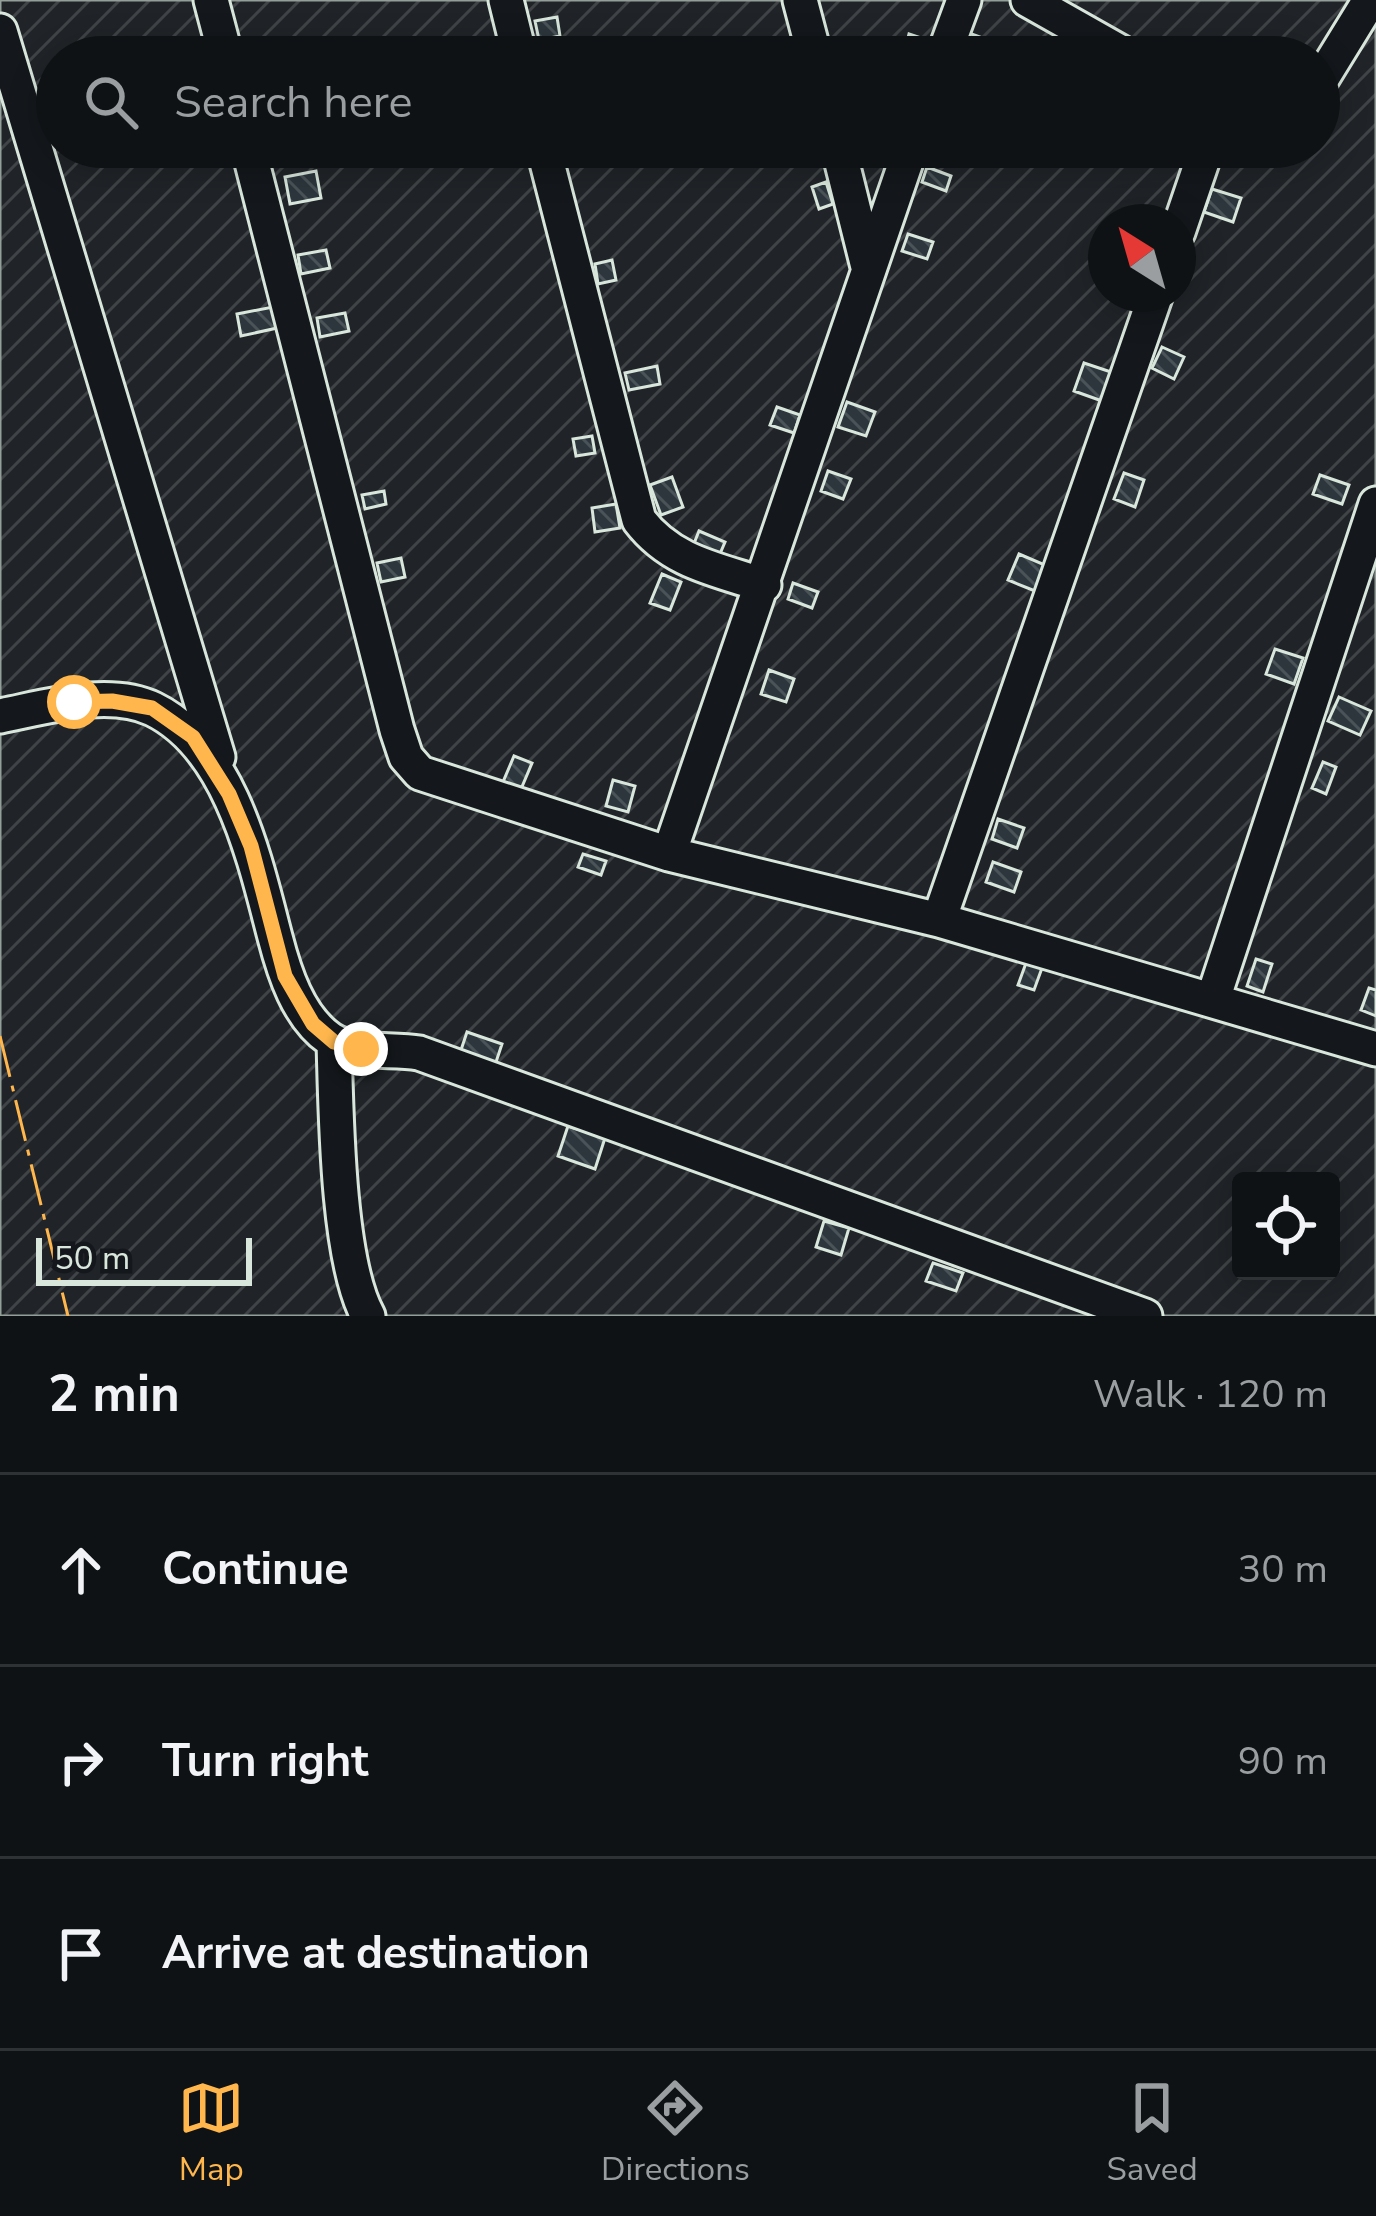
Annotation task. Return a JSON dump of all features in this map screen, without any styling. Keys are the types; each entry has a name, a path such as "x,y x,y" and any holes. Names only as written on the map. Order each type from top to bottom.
{"street":[{"path":"211,0 220,36"},
{"path":"506,0 515,36"},
{"path":"800,0 809,36"},
{"path":"951,36 964,0"},
{"path":"1340,49 1370,0"},
{"path":"1047,4 1097,36"},
{"path":"0,31 36,151"},
{"path":"41,168 229,794 251,846 285,976 313,1024 334,1042 419,1053 1144,1316"},
{"path":"253,168 406,757 421,772 669,854 939,920 1376,1049"},
{"path":"548,168 628,493 639,520 673,554 764,585"},
{"path":"843,168 868,267"},
{"path":"669,854 903,168"},
{"path":"1188,204 1201,168"},
{"path":"939,920 1150,312"},
{"path":"1214,999 1376,504"},
{"path":"0,716 74,702 112,701 152,708 193,737 229,794"},
{"path":"334,1042 342,1190 356,1287 367,1316"}],"shaded area":[{"path":"0,0 1376,0 1376,1316 0,1316"}],"building":[{"path":"557,17 560,36 538,36 535,21"},
{"path":"927,168 951,176 946,191 922,182"},
{"path":"316,171 321,198 290,204 285,177"},
{"path":"826,182 833,204 819,209 812,187"},
{"path":"1212,189 1241,198 1233,222 1204,212"},
{"path":"908,234 933,242 927,259 902,251"},
{"path":"326,250 330,268 301,274 298,255"},
{"path":"612,260 616,280 598,284 595,264"},
{"path":"273,307 277,328 241,336 237,314"},
{"path":"345,313 349,331 320,337 317,318"},
{"path":"1162,347 1184,357 1174,379 1152,368"},
{"path":"1084,363 1111,372 1102,401 1074,391"},
{"path":"657,366 660,384 629,390 625,373"},
{"path":"847,402 875,412 866,436 838,427"},
{"path":"777,407 800,415 794,433 770,425"},
{"path":"592,436 595,453 576,456 573,439"},
{"path":"828,471 851,479 843,499 821,491"},
{"path":"1124,473 1144,480 1135,507 1114,499"},
{"path":"1320,475 1349,485 1342,504 1313,494"},
{"path":"672,477 683,507 661,515 650,485"},
{"path":"384,491 386,504 365,509 362,495"},
{"path":"616,504 620,528 595,532 592,508"},
{"path":"699,531 725,542 719,556 693,546"},
{"path":"1019,554 1045,565 1035,591 1008,580"},
{"path":"401,558 405,577 381,582 377,563"},
{"path":"662,574 681,582 670,610 650,603"},
{"path":"793,583 818,592 812,608 788,599"},
{"path":"1275,649 1303,658 1294,684 1266,674"},
{"path":"769,670 794,679 786,702 761,694"},
{"path":"1339,697 1371,711 1360,735 1328,721"},
{"path":"514,756 532,763 521,789 503,782"},
{"path":"1323,762 1336,767 1326,794 1312,788"},
{"path":"613,780 635,786 628,812 606,806"},
{"path":"998,819 1024,828 1017,848 992,839"},
{"path":"583,854 606,861 601,875 578,867"},
{"path":"993,862 1021,872 1014,892 986,882"},
{"path":"1256,959 1272,964 1263,992 1247,986"},
{"path":"1026,963 1042,968 1034,990 1018,985"},
{"path":"1369,988 1376,990 1376,1016 1361,1010"},
{"path":"467,1032 502,1044 495,1065 460,1053"},
{"path":"568,1126 605,1138 595,1169 558,1156"},
{"path":"824,1221 849,1228 841,1255 816,1247"},
{"path":"933,1263 963,1273 956,1291 926,1281"}],"power":[{"path":"0,1036 68,1316"}],"route":[{"path":"74,702 112,701 152,708 193,737 229,794 251,846 285,976 313,1024 334,1042 361,1049"}]}
